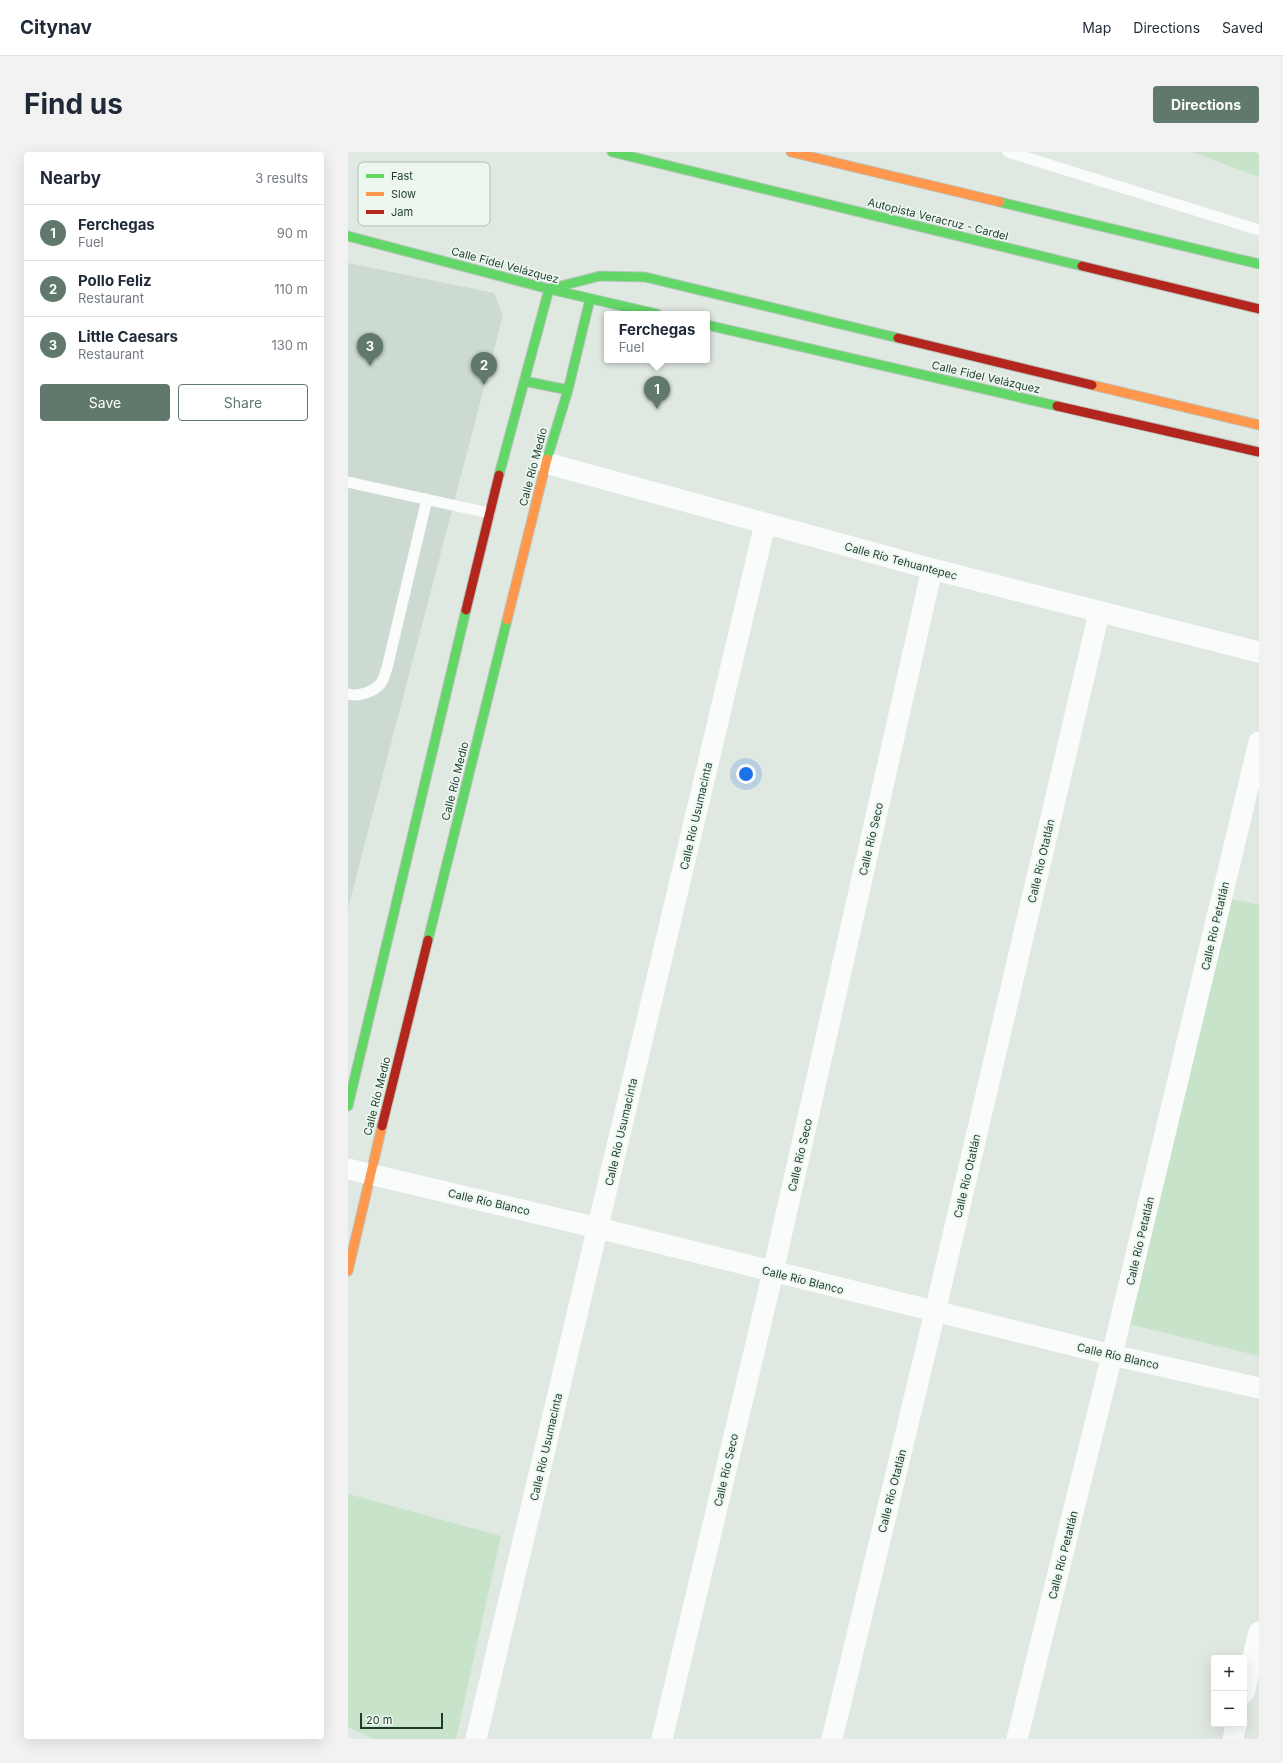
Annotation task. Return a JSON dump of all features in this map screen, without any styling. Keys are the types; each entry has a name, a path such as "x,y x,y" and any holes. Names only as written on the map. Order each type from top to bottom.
{"main road":[{"name":"Autopista Veracruz - Cardel","path":"612,152 1259,309"},
{"path":"791,152 1259,264"},
{"name":"Calle Fidel Velázquez","path":"348,236 550,289 644,311"},
{"path":"348,1106 489,513 550,289 600,276 645,277 1259,425"},
{"name":"Calle Río Medio","path":"348,1271 370,1173 546,463 568,390 590,299"},
{"name":"Calle Fidel Velázquez","path":"710,327 1259,452"},
{"path":"524,381 568,390"}],"street":[{"name":"Calle Río Tehuantepec","path":"546,463 932,569 1099,613 1259,652"},
{"name":"Calle Río Usumacinta","path":"476,1739 765,524"},
{"name":"Calle Río Seco","path":"662,1739 773,1272 932,569"},
{"name":"Calle Río Otatlán","path":"832,1739 935,1312 1099,613"},
{"name":"Calle Río Petatlán","path":"1017,1739 1112,1356 1259,742"},
{"name":"Calle Río Blanco","path":"348,1169 598,1228 1112,1356 1259,1388"},
{"path":"1244,1691 1259,1632"},
{"path":"1233,1739 1235,1727"}],"lane":[{"path":"1008,152 1259,230"},
{"path":"348,482 489,513"},
{"path":"348,694 356,696 370,691 381,683 387,668 427,499"}],"shaded area":[{"path":"348,263 494,293 503,315 348,908"}],"green space":[{"path":"1192,152 1259,152 1259,177"},
{"path":"1213,895 1259,905 1259,1356 1113,1320"},
{"path":"348,1494 501,1536 456,1739 374,1739 348,1727"}],"traffic: fast":[{"path":"612,152 1082,266"},
{"path":"1000,202 1259,264"},
{"path":"348,236 549,289 644,311"},
{"path":"549,289 600,276 645,277 898,338"},
{"path":"499,475 549,289"},
{"path":"547,459 568,390 590,299"},
{"path":"710,326 1057,406"},
{"path":"524,381 568,390"},
{"path":"348,1106 466,610"},
{"path":"428,940 507,620"}],"traffic: slow":[{"path":"791,152 1000,202"},
{"path":"1092,385 1259,425"},
{"path":"507,620 547,459"},
{"path":"348,1271 382,1126"}],"traffic: jam":[{"path":"1082,266 1259,309"},
{"path":"898,338 1092,385"},
{"path":"1057,406 1259,452"},
{"path":"466,610 499,475"},
{"path":"382,1126 428,940"}],"place":[{"name":"Little Caesars","path":"370,366"},
{"name":"Pollo Feliz","path":"484,385"},
{"name":"Ferchegas","path":"657,409"}]}
